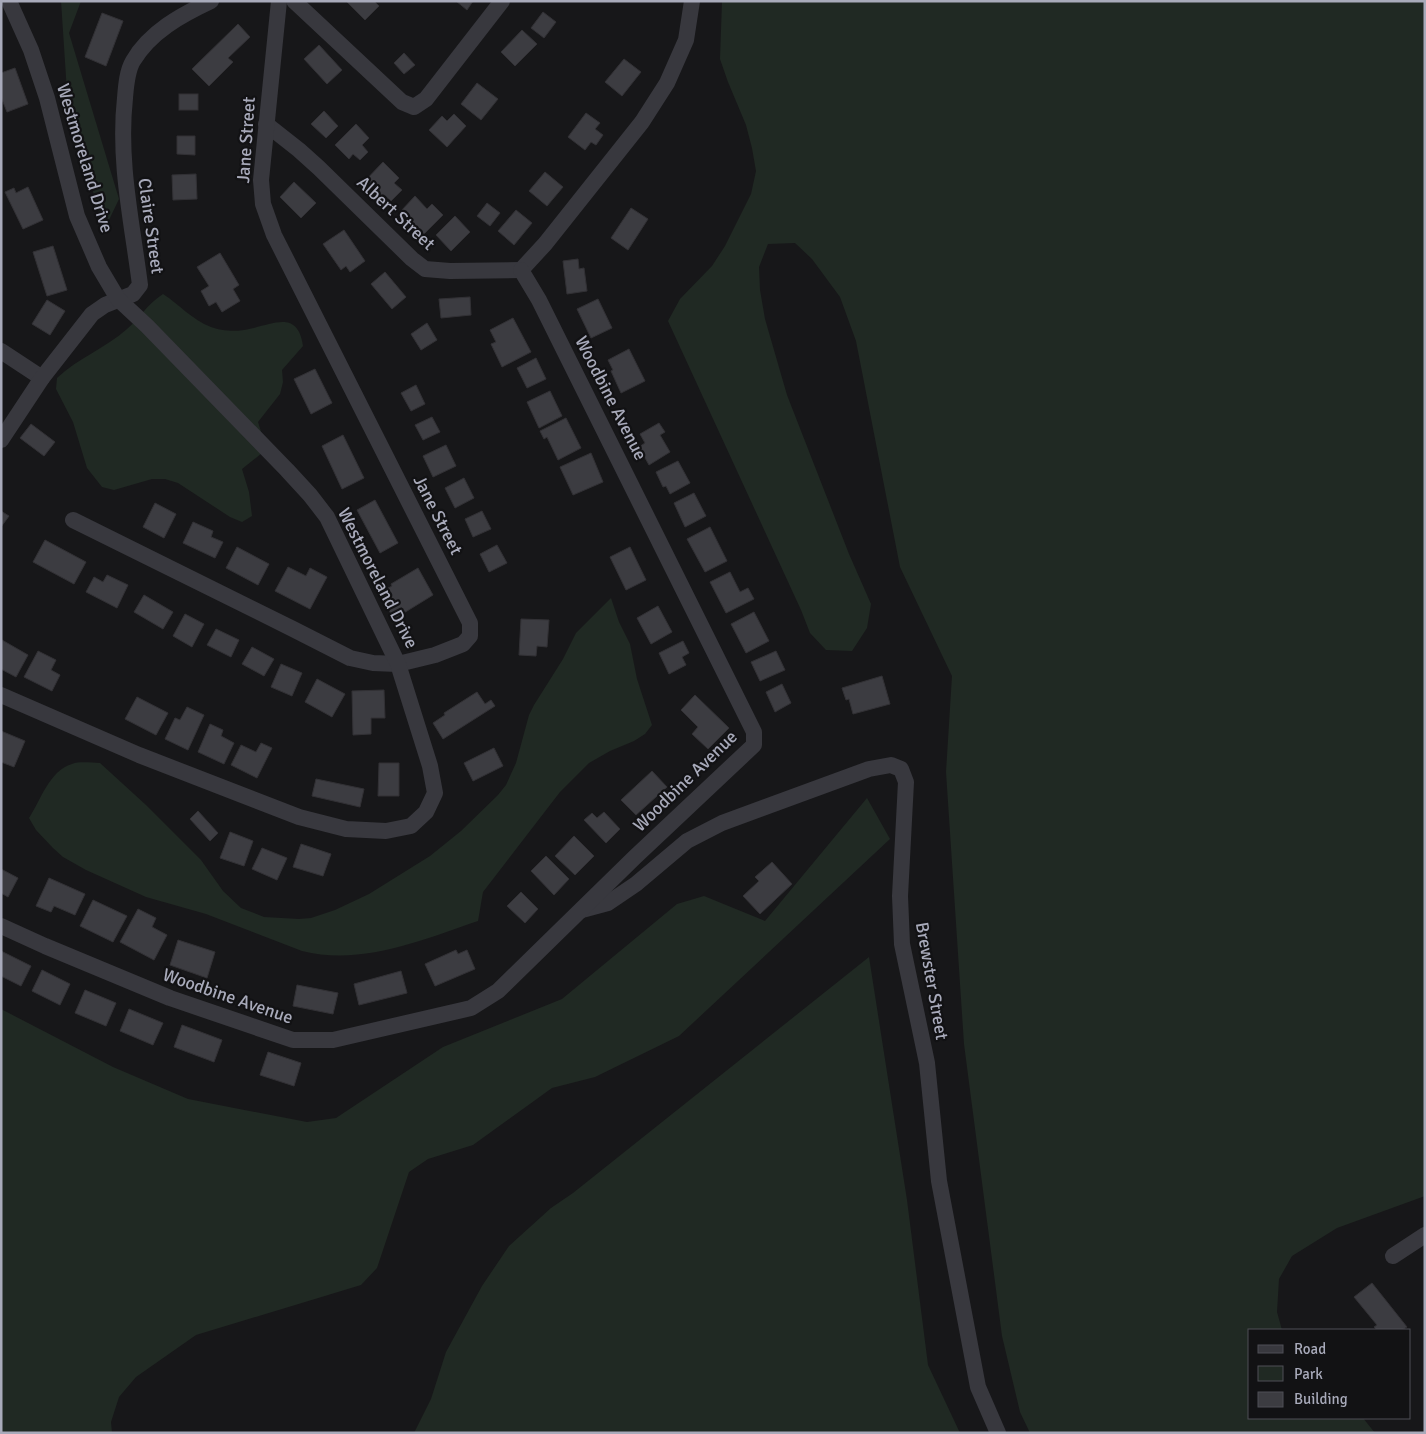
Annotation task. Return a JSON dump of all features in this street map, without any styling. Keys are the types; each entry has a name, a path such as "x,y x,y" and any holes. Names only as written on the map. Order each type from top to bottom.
{"street":[{"name":"Westmoreland Drive","path":"1,695 139,756 299,817 346,829 386,831 411,826 426,812 435,793 430,766 398,664 327,517 310,495 147,326 118,299 98,267 77,216 47,98 31,50 9,1"},
{"name":"Claire Street","path":"1,440 42,378 92,314 104,305 133,294 140,285 123,160 122,125 126,82 132,62 152,37 186,12 211,1"},
{"name":"Jane Street","path":"73,520 350,658 373,663 398,664 435,655 464,644 470,636 470,623 274,235 263,204 261,180 279,1"},
{"path":"294,1 402,102 414,107 426,99 502,1"},
{"path":"521,270 545,244 642,122 667,83 686,40 692,1"},
{"name":"Albert Street","path":"266,124 299,150 412,259 425,268 521,270"},
{"name":"Woodbine Avenue","path":"1,926 54,950 187,1004 293,1040 333,1040 471,1008 498,991 754,745 754,732 548,318 521,270"},
{"path":"1,350 42,378"},
{"name":"Brewster Street","path":"580,911 608,903 636,884 687,841 722,823 869,769 891,765 901,769 906,782 900,896 902,944 927,1063 939,1181 978,1387 998,1433"},
{"path":"1393,1256 1425,1235"}],"green space":[{"path":"61,1 81,1 69,33 119,199 109,220 98,211 67,92"},
{"path":"722,1 1425,1 1425,1196 1337,1228 1292,1256 1279,1279 1277,1312 1282,1329 1248,1329 1248,1419 1364,1419 1375,1433 1030,1433 1020,1412 1002,1336 964,1044 946,772 952,676 900,567 856,341 840,297 812,259 795,243 768,244 759,267 760,290 765,319 787,395 849,554 871,604 867,628 852,651 826,650 810,633 668,321 680,299 712,266 725,246 751,194 756,171 746,125 720,59"},
{"path":"163,294 204,324 215,328 240,331 284,322 296,327 300,335 303,346 282,370 283,382 280,394 258,422 263,438 262,453 242,469 249,492 252,516 242,522 230,517 178,483 165,479 152,479 114,490 102,487 87,468 73,422 56,389 57,378 119,336 132,325 152,302"},
{"path":"611,598 619,622 630,644 637,679 652,725 645,734 634,741 610,751 589,763 560,792 483,892 478,921 414,943 369,953 324,955 302,951 206,914 146,897 86,870 63,857 53,848 36,830 29,818 46,787 57,773 72,764 100,763 146,805 201,860 223,891 241,908 264,917 299,919 311,918 335,910 369,894 430,856 461,831 498,795 506,785 516,763 529,715 534,705 563,659 576,633"},
{"path":"867,798 890,839 679,1036 595,1077 552,1088 473,1145 428,1159 409,1172 377,1268 361,1285 196,1335 136,1377 119,1397 111,1422 112,1433 1,1433 1,1009 113,1067 188,1099 307,1122 336,1118 443,1047 562,999 677,904 704,896 765,921"},
{"path":"869,957 907,1200 928,1365 960,1433 414,1433 431,1399 446,1352 482,1286 509,1246 551,1208 573,1193"}],"building":[{"path":"346,1 374,1 379,6 365,20"},
{"path":"456,1 473,1 467,10"},
{"path":"543,12 556,22 544,38 531,28"},
{"path":"102,13 123,21 106,66 85,57"},
{"path":"238,24 250,37 228,58 233,62 209,86 192,69"},
{"path":"522,30 537,44 515,66 501,52"},
{"path":"319,45 342,70 327,84 304,59"},
{"path":"404,53 415,65 404,74 394,63"},
{"path":"624,59 641,72 622,96 605,82"},
{"path":"15,68 28,104 7,112 1,97 1,73"},
{"path":"477,83 498,99 481,120 461,104"},
{"path":"179,94 198,94 198,110 179,110"},
{"path":"324,111 338,126 326,138 311,124"},
{"path":"586,113 600,123 595,129 603,135 596,145 591,142 585,150 568,137"},
{"path":"454,114 466,126 447,147 429,130 442,116 447,121"},
{"path":"356,124 369,138 362,145 368,152 360,160 353,154 349,159 335,145"},
{"path":"177,136 195,136 195,155 177,154"},
{"path":"383,162 399,178 394,183 402,190 391,201 383,194 379,198 363,183"},
{"path":"545,172 563,187 547,206 529,191"},
{"path":"196,174 197,199 173,200 172,175"},
{"path":"294,182 316,203 301,218 280,197"},
{"path":"28,187 43,220 23,229 5,192 14,188 16,193"},
{"path":"415,196 427,209 432,204 443,215 424,234 401,211"},
{"path":"487,203 500,213 490,226 477,216"},
{"path":"631,208 648,219 628,250 611,238"},
{"path":"516,210 532,223 514,245 498,231"},
{"path":"455,216 470,232 451,251 436,235"},
{"path":"344,230 365,261 350,272 346,266 341,270 323,244"},
{"path":"53,246 67,290 47,296 33,252"},
{"path":"220,253 239,285 233,289 240,301 222,312 216,302 209,306 201,291 209,286 197,267"},
{"path":"578,259 579,269 584,268 587,291 567,294 563,261"},
{"path":"385,272 406,297 392,309 371,284"},
{"path":"470,297 471,315 441,318 439,299"},
{"path":"598,299 612,328 591,338 577,309"},
{"path":"47,300 65,311 50,335 32,324"},
{"path":"513,318 531,352 502,367 491,344 496,342 490,330"},
{"path":"427,323 437,340 421,350 411,334"},
{"path":"629,349 645,381 621,393 608,360"},
{"path":"536,358 546,379 527,388 517,368"},
{"path":"315,369 332,403 311,414 294,379"},
{"path":"416,385 425,404 411,411 401,393"},
{"path":"550,391 562,416 539,428 527,402"},
{"path":"432,417 440,432 423,440 415,425"},
{"path":"566,418 581,448 558,460 547,437 544,439 540,431"},
{"path":"659,423 665,432 660,435 670,452 649,465 639,447 645,443 640,434"},
{"path":"31,424 55,442 44,456 20,438"},
{"path":"343,435 364,478 342,489 322,446"},
{"path":"446,445 456,466 433,477 423,456"},
{"path":"591,453 603,482 573,495 560,467"},
{"path":"678,461 690,483 670,494 666,486 663,487 656,472"},
{"path":"464,478 474,498 455,508 445,488"},
{"path":"694,493 706,516 685,527 674,503"},
{"path":"375,500 398,543 380,553 357,510"},
{"path":"155,503 176,514 164,538 143,527"},
{"path":"1,511 9,516 1,527"},
{"path":"482,511 491,529 473,537 465,519"},
{"path":"193,522 213,531 211,537 223,542 215,558 183,543"},
{"path":"710,527 727,561 705,572 687,539"},
{"path":"45,540 86,562 74,584 33,562"},
{"path":"497,545 507,563 489,572 480,554"},
{"path":"237,547 269,564 258,585 226,568"},
{"path":"630,547 646,580 626,590 610,557"},
{"path":"288,567 306,576 310,568 327,577 310,609 275,591"},
{"path":"418,568 433,595 394,619 379,593"},
{"path":"730,572 740,592 748,588 754,599 726,613 710,582"},
{"path":"107,575 128,585 117,608 86,592 94,577 103,582"},
{"path":"144,595 173,612 163,629 134,612"},
{"path":"658,606 672,632 651,644 637,618"},
{"path":"754,612 769,641 746,653 731,624"},
{"path":"185,614 204,624 192,647 173,636"},
{"path":"521,619 549,620 547,647 537,646 536,656 519,655"},
{"path":"216,629 239,640 231,657 207,645"},
{"path":"2,640 28,655 16,677 1,669"},
{"path":"683,641 689,653 682,657 686,665 669,674 659,653"},
{"path":"252,647 274,659 264,676 242,664"},
{"path":"38,651 56,660 51,670 60,675 52,691 24,677"},
{"path":"776,651 785,670 760,681 751,662"},
{"path":"281,664 302,673 292,696 271,687"},
{"path":"882,676 890,704 853,714 849,699 846,700 842,688"},
{"path":"317,679 345,694 332,717 305,702"},
{"path":"782,684 791,703 775,712 766,692"},
{"path":"384,690 385,718 371,718 371,734 353,735 352,691"},
{"path":"477,692 485,704 491,700 495,706 443,739 433,723 445,715 444,713"},
{"path":"695,695 729,728 708,749 692,734 698,727 681,710"},
{"path":"137,697 168,713 156,735 125,719"},
{"path":"187,707 204,715 188,750 165,739 175,718 180,720"},
{"path":"210,724 223,730 221,736 234,743 224,764 198,752"},
{"path":"1,731 25,741 14,767 1,762"},
{"path":"261,743 272,748 257,778 231,765 241,745 256,752"},
{"path":"494,748 503,766 473,781 464,763"},
{"path":"379,763 399,763 399,796 378,796"},
{"path":"652,771 667,787 636,815 621,800"},
{"path":"316,779 364,789 360,807 312,796"},
{"path":"198,811 218,833 210,841 190,819"},
{"path":"604,812 620,829 606,843 584,820 592,813 597,818"},
{"path":"230,832 253,841 244,866 220,858"},
{"path":"574,836 594,856 575,875 555,856"},
{"path":"301,844 331,854 323,876 293,867"},
{"path":"262,848 287,858 277,880 252,869"},
{"path":"546,856 569,879 554,895 531,871"},
{"path":"772,862 792,884 760,914 743,896 759,881 755,877"},
{"path":"1,869 18,878 8,897 1,893"},
{"path":"49,878 85,894 75,915 54,906 51,912 36,906"},
{"path":"521,892 538,909 525,923 507,906"},
{"path":"93,900 127,916 113,942 80,926"},
{"path":"138,909 156,918 152,927 167,935 154,960 120,942"},
{"path":"178,940 215,952 207,978 170,965"},
{"path":"456,950 458,954 467,950 475,969 435,986 425,964"},
{"path":"1,951 31,966 21,986 1,976"},
{"path":"42,970 70,984 60,1005 32,991"},
{"path":"401,971 407,993 359,1005 354,984"},
{"path":"297,985 338,993 333,1014 293,1006"},
{"path":"85,990 116,1003 106,1026 75,1013"},
{"path":"129,1009 163,1023 153,1045 120,1031"},
{"path":"182,1025 222,1040 214,1062 174,1047"},
{"path":"268,1052 301,1063 294,1086 260,1075"},
{"path":"1372,1283 1407,1327 1404,1329 1376,1329 1374,1327 1377,1325 1354,1297"}]}
